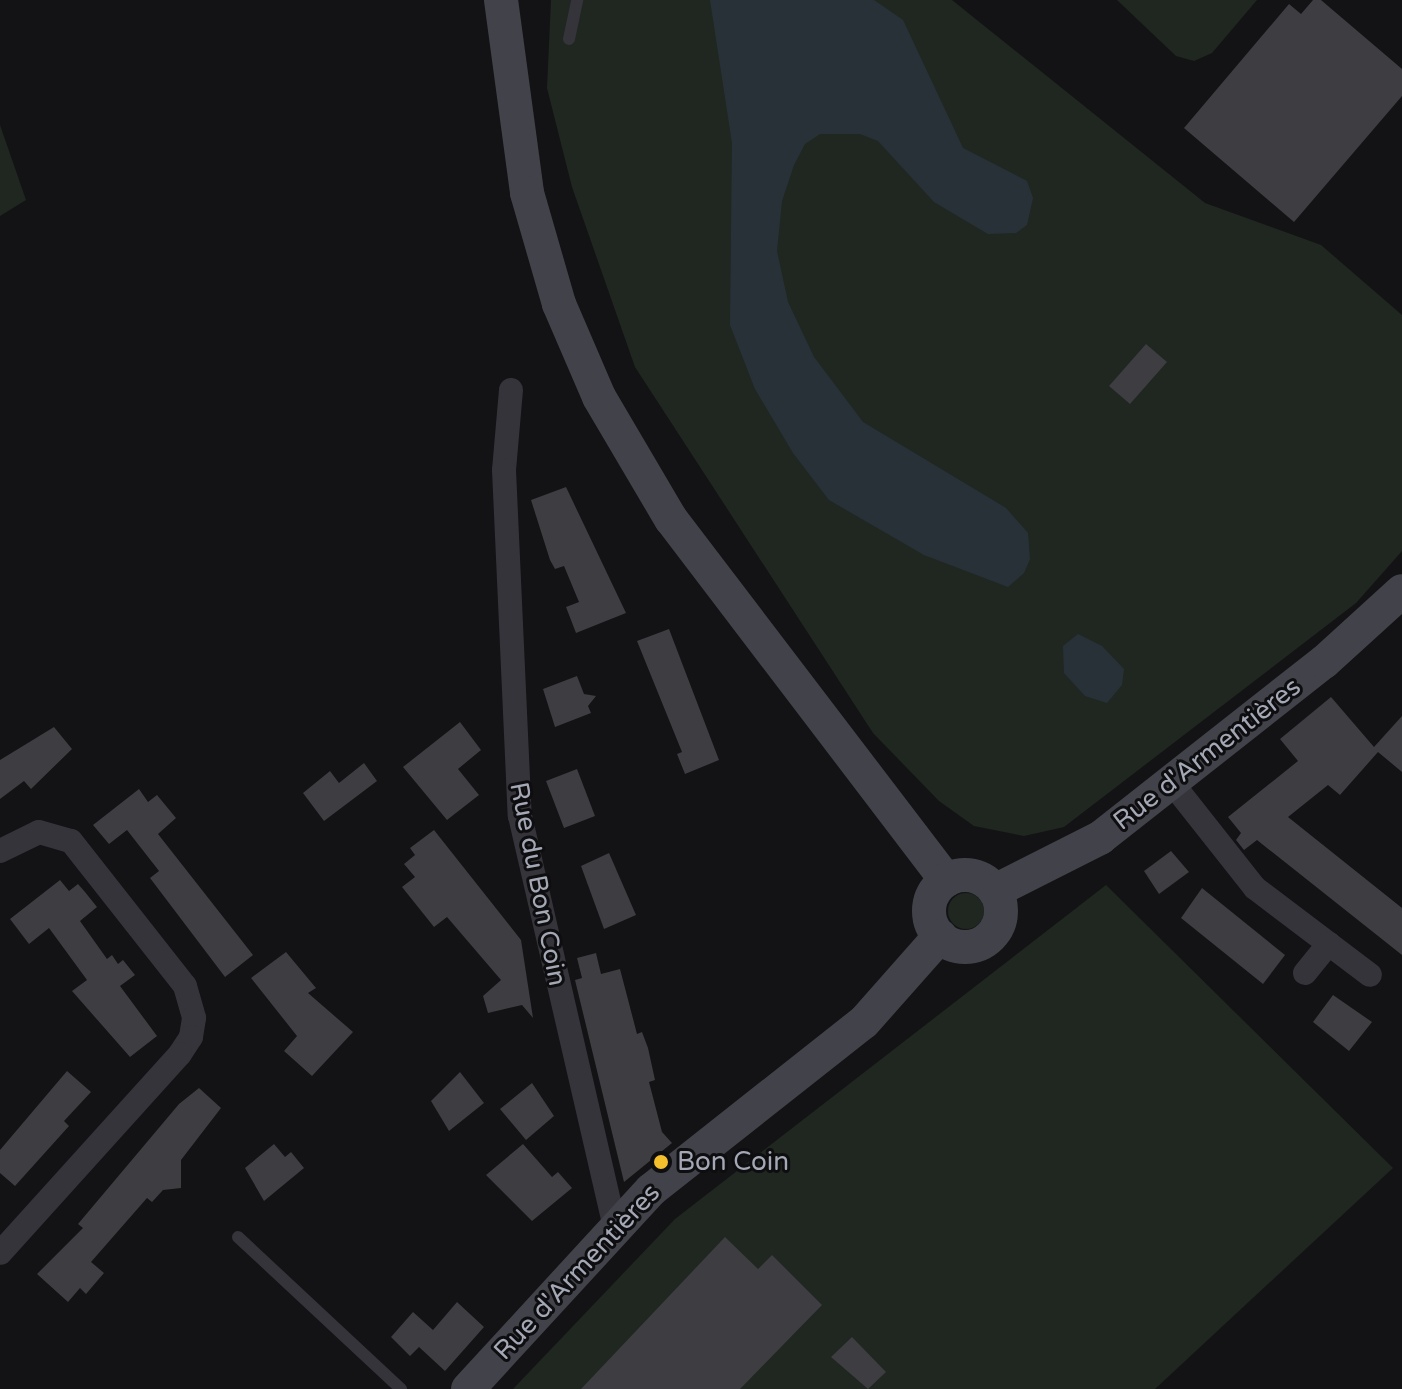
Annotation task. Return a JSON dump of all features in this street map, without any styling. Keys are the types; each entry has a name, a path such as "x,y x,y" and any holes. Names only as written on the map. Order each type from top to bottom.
{"main road":[{"path":"501,0 513,119 527,193 559,304 599,397 676,527 879,785 946,880"},
{"name":"Rue d'Armentières","path":"995,891 1086,848 1340,649 1402,591"},
{"path":"973,876 995,891 1000,917 985,940 964,947 940,936 929,906 946,880 973,876"},
{"name":"Rue d'Armentières","path":"468,1389 615,1228 675,1168 864,1022 940,936"}],"street":[{"name":"Rue du Bon Coin","path":"511,390 504,470 520,816 615,1228"},
{"path":"1172,783 1255,888 1370,975"},
{"path":"0,851 39,832 71,841 185,986 194,1018 191,1037 180,1054 0,1253"},
{"path":"1305,973 1329,943"}],"lane":[{"path":"569,39 577,0"},
{"path":"238,1237 401,1389"}],"shaded area":[{"path":"551,0 952,0 1205,203 1321,245 1402,315 1402,551 1356,603 1064,827 1024,836 974,826 939,801 873,733 635,367 572,187 547,88"},
{"path":"710,0 874,0 903,20 963,148 1027,181 1033,198 1027,225 1016,233 988,234 934,202 878,141 860,134 820,134 805,144 794,165 782,201 777,251 788,302 814,357 863,422 1006,508 1028,533 1030,559 1024,573 1008,587 924,555 829,500 793,453 755,389 730,325 732,143"},
{"path":"1117,0 1257,0 1212,53 1194,61 1176,56"},
{"path":"0,125 26,200 0,216"},
{"path":"1078,634 1102,646 1124,669 1122,685 1107,703 1085,696 1064,673 1063,646"},
{"path":"1106,885 1393,1168 1155,1389 513,1389 675,1219"},
{"path":"966,893 979,898 984,911 979,924 966,929 953,924 948,911 953,898"}],"building":[{"path":"1313,0 1321,0 1402,69 1402,96 1294,222 1184,128 1289,4 1301,14"},
{"path":"1146,344 1167,362 1130,404 1109,386"},
{"path":"566,487 626,613 576,633 566,607 579,602 564,566 555,569 550,560 531,500"},
{"path":"669,629 719,760 685,774 677,754 682,752 637,641"},
{"path":"577,676 584,694 596,696 588,706 591,713 555,727 543,689"},
{"path":"1331,697 1374,747 1402,716 1402,772 1378,752 1340,795 1328,785 1288,817 1402,908 1402,955 1257,840 1244,850 1236,840 1241,833 1228,817 1298,761 1280,739"},
{"path":"460,722 481,750 458,769 479,795 447,820 403,767"},
{"path":"54,727 72,749 31,789 24,781 0,799 0,760"},
{"path":"364,763 377,781 324,821 303,793 330,771 339,783"},
{"path":"577,769 595,816 564,828 546,781"},
{"path":"139,789 148,802 157,795 176,818 158,834 253,955 225,977 150,878 159,871 127,830 109,844 93,825"},
{"path":"434,830 521,940 533,1018 522,1005 488,1013 483,996 501,980 447,917 434,927 402,887 415,877 404,864 415,855 410,848"},
{"path":"1171,851 1189,872 1159,894 1144,871"},
{"path":"609,853 636,915 604,929 581,866"},
{"path":"60,880 69,891 78,884 97,907 80,921 107,959 112,955 118,964 123,960 135,975 120,986 157,1036 130,1057 72,991 87,980 49,928 29,944 10,919"},
{"path":"1202,888 1285,955 1263,984 1181,918"},
{"path":"286,952 316,988 308,993 353,1032 312,1076 284,1051 297,1036 251,978"},
{"path":"596,953 601,974 620,969 637,1034 642,1032 648,1048 655,1080 649,1082 662,1132 672,1143 624,1182 575,980 582,978 577,958"},
{"path":"1333,995 1372,1022 1349,1051 1313,1022"},
{"path":"67,1071 91,1092 64,1121 69,1126 15,1186 0,1173 0,1150"},
{"path":"460,1072 484,1103 449,1131 431,1101"},
{"path":"532,1083 554,1116 526,1140 500,1109"},
{"path":"199,1088 221,1108 181,1160 181,1188 163,1190 152,1202 147,1198 91,1262 104,1273 86,1294 80,1288 68,1302 37,1274 83,1228 78,1224 179,1104"},
{"path":"274,1144 285,1157 291,1152 304,1168 264,1201 245,1168"},
{"path":"523,1144 552,1177 558,1172 572,1188 532,1221 486,1175"},
{"path":"725,1237 758,1269 772,1255 822,1305 740,1389 581,1389"},
{"path":"457,1302 484,1327 445,1371 419,1347 410,1356 391,1337 413,1312 433,1330"},
{"path":"852,1337 886,1372 868,1389 831,1357"}],"place":[{"name":"Bon Coin","path":"661,1162"}]}
